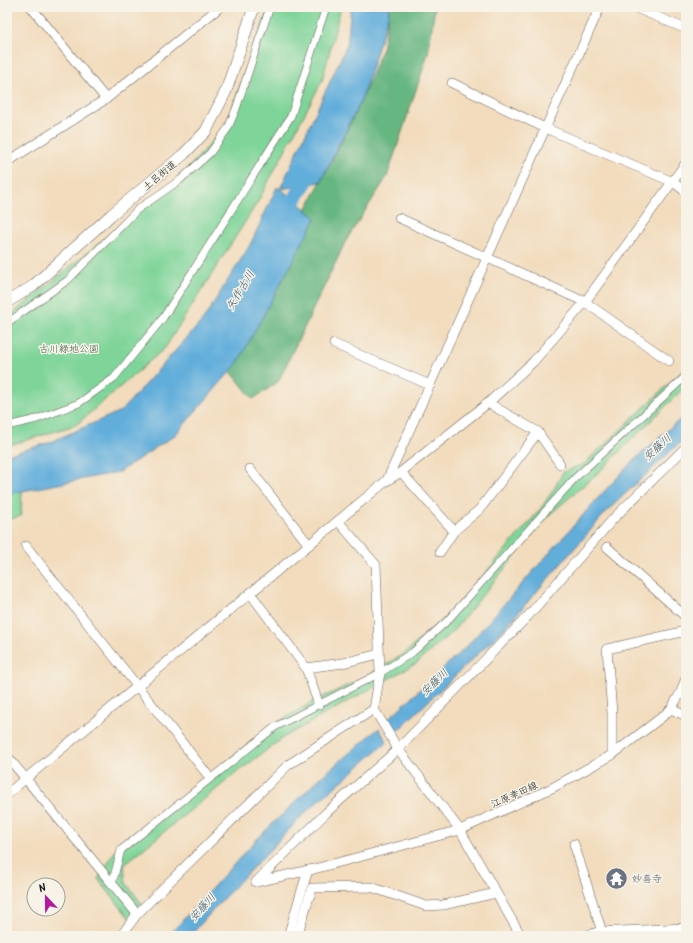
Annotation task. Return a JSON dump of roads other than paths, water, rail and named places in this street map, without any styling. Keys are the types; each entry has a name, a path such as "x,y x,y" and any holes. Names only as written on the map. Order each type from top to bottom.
{"street":[{"path":"31,7 106,99"},
{"path":"8,160 106,99 220,7"},
{"name":"土呂街道","path":"7,302 33,286 111,215 184,154 206,131 226,91 254,7"},
{"path":"7,323 68,280 138,209 180,180 210,152 228,128 236,109 270,7"},
{"path":"7,426 37,419 79,403 114,378 163,318 291,116 326,7"},
{"path":"385,482 391,473 485,258 600,7"},
{"path":"634,7 686,29"},
{"path":"452,83 545,128 673,182 686,192"},
{"path":"7,794 385,482 401,472 488,403 533,362 585,302 686,163"},
{"path":"399,218 585,302 669,361"},
{"path":"334,344 430,386"},
{"path":"112,884 120,850 274,727 380,673 413,652 447,621 575,478 686,376"},
{"path":"488,403 538,432 560,464"},
{"path":"440,552 454,532 480,509 538,432"},
{"path":"395,746 528,616 614,518 686,448"},
{"path":"250,469 309,545"},
{"path":"401,472 454,532"},
{"path":"338,521 376,565 380,673 374,709 395,746 460,830 521,936"},
{"path":"26,546 207,774"},
{"path":"607,547 686,617"},
{"path":"250,593 306,668 319,704"},
{"path":"612,755 612,713 607,649 686,631"},
{"path":"306,668 379,654"},
{"name":"江原幸田線","path":"395,746 256,882 460,830 552,788 612,755 671,710 681,692 686,678"},
{"path":"121,936 137,914 288,765 374,709"},
{"path":"671,710 686,716"},
{"path":"7,756 137,914"},
{"path":"574,844 602,932"},
{"path":"288,936 311,869"},
{"path":"297,936 312,888 371,887 426,906 443,905 496,893"},
{"path":"585,936 602,932 682,931"}],"water":[{"path":"351,7 389,7 389,13 361,101 320,182 281,189 316,218 237,364 175,435 119,472 7,494 7,455 48,443 121,411 203,320 250,245 277,187 280,189 347,45"},
{"name":"安藤川","path":"686,414 686,437 608,510 504,629 393,735 385,722 467,646 598,498 633,461"},
{"name":"安藤川","path":"379,728 387,742 306,812 222,900 190,936 168,936 259,837 321,777"}],"waterway":[{"name":"矢作古川","path":"284,217 314,168"}],"place":[{"name":"妙喜寺","path":"616,878"}],"park label":[{"name":"古川緑地公園","path":"69,348"}]}
